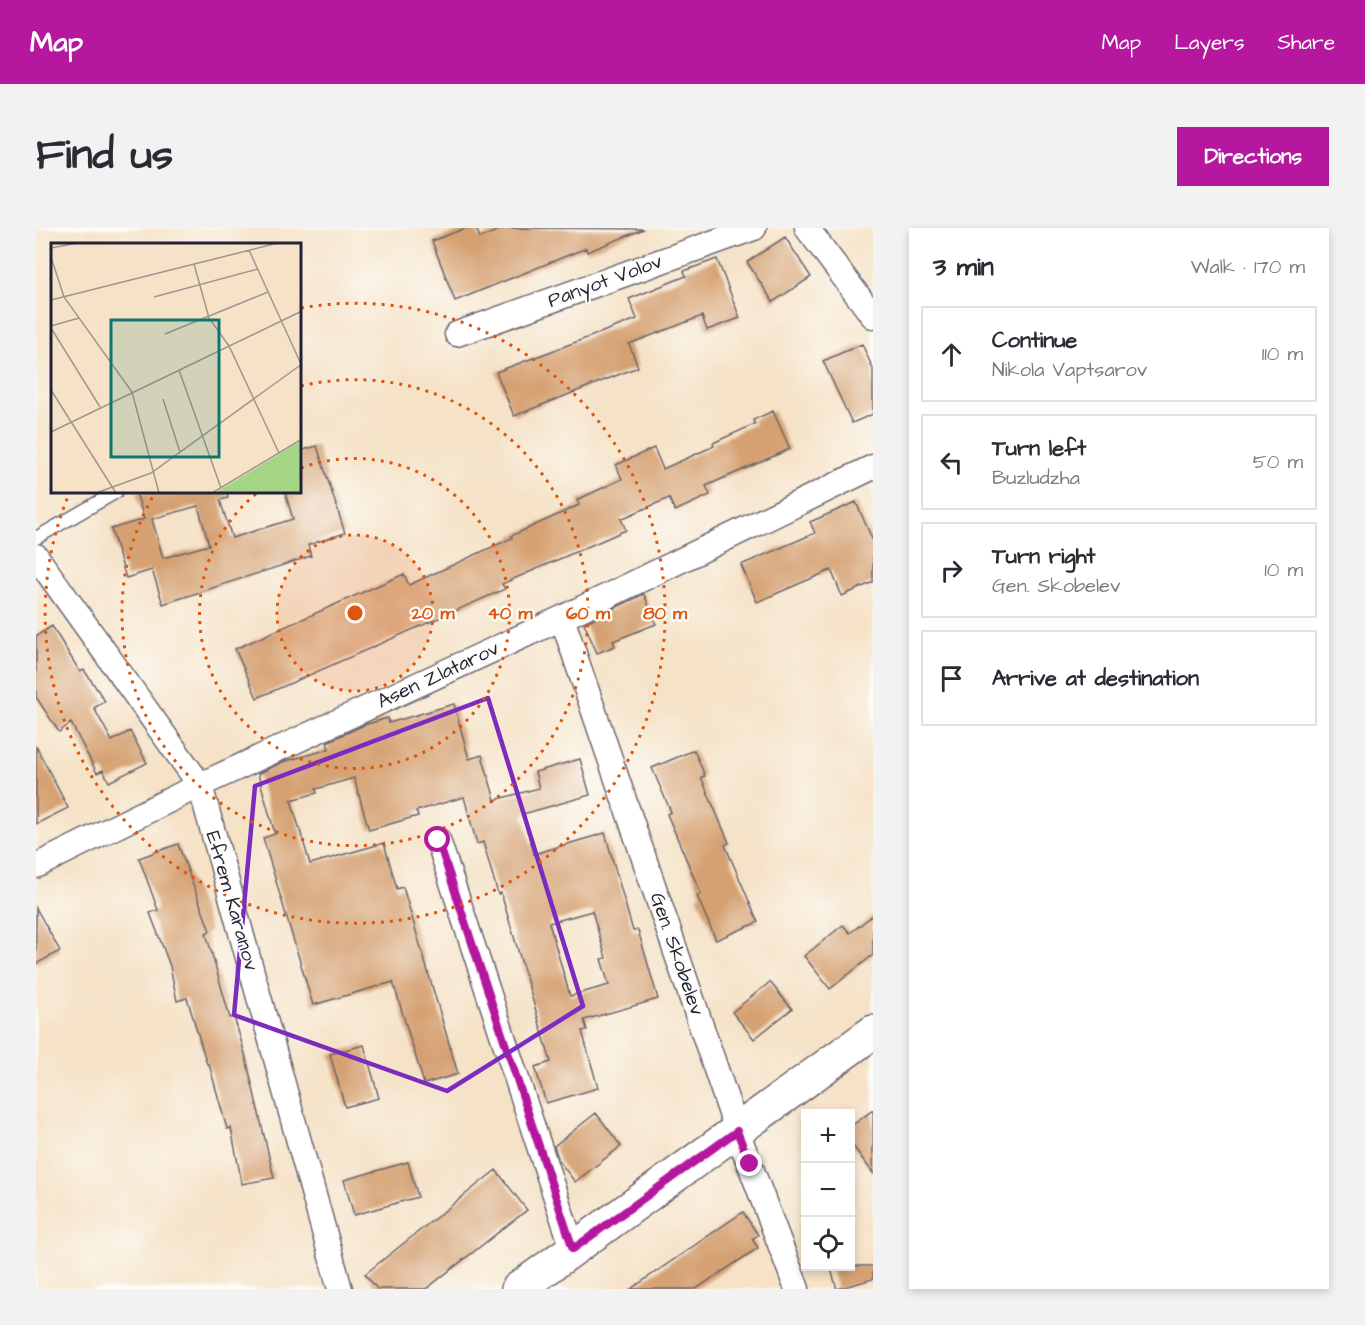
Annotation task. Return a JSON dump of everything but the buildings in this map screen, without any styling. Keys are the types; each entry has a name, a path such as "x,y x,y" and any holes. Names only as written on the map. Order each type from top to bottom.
{"street":[{"name":"Panyot Volov","path":"457,334 754,228"},
{"path":"807,228 873,316"},
{"name":"Asen Zlatarov","path":"36,866 200,785 562,618 873,467"},
{"name":"Efrem Karanov","path":"36,556 200,785 340,1289"},
{"name":"Gen. Skobelev","path":"562,618 737,1131 797,1289"},
{"path":"438,840 573,1249"},
{"path":"518,1289 873,1032"}],"lane":[{"path":"36,538 113,494"}],"highlighted area":[{"path":"488,698 583,1006 447,1091 234,1015 255,786"}],"route":[{"path":"438,840 573,1249 737,1131 750,1164"}]}
